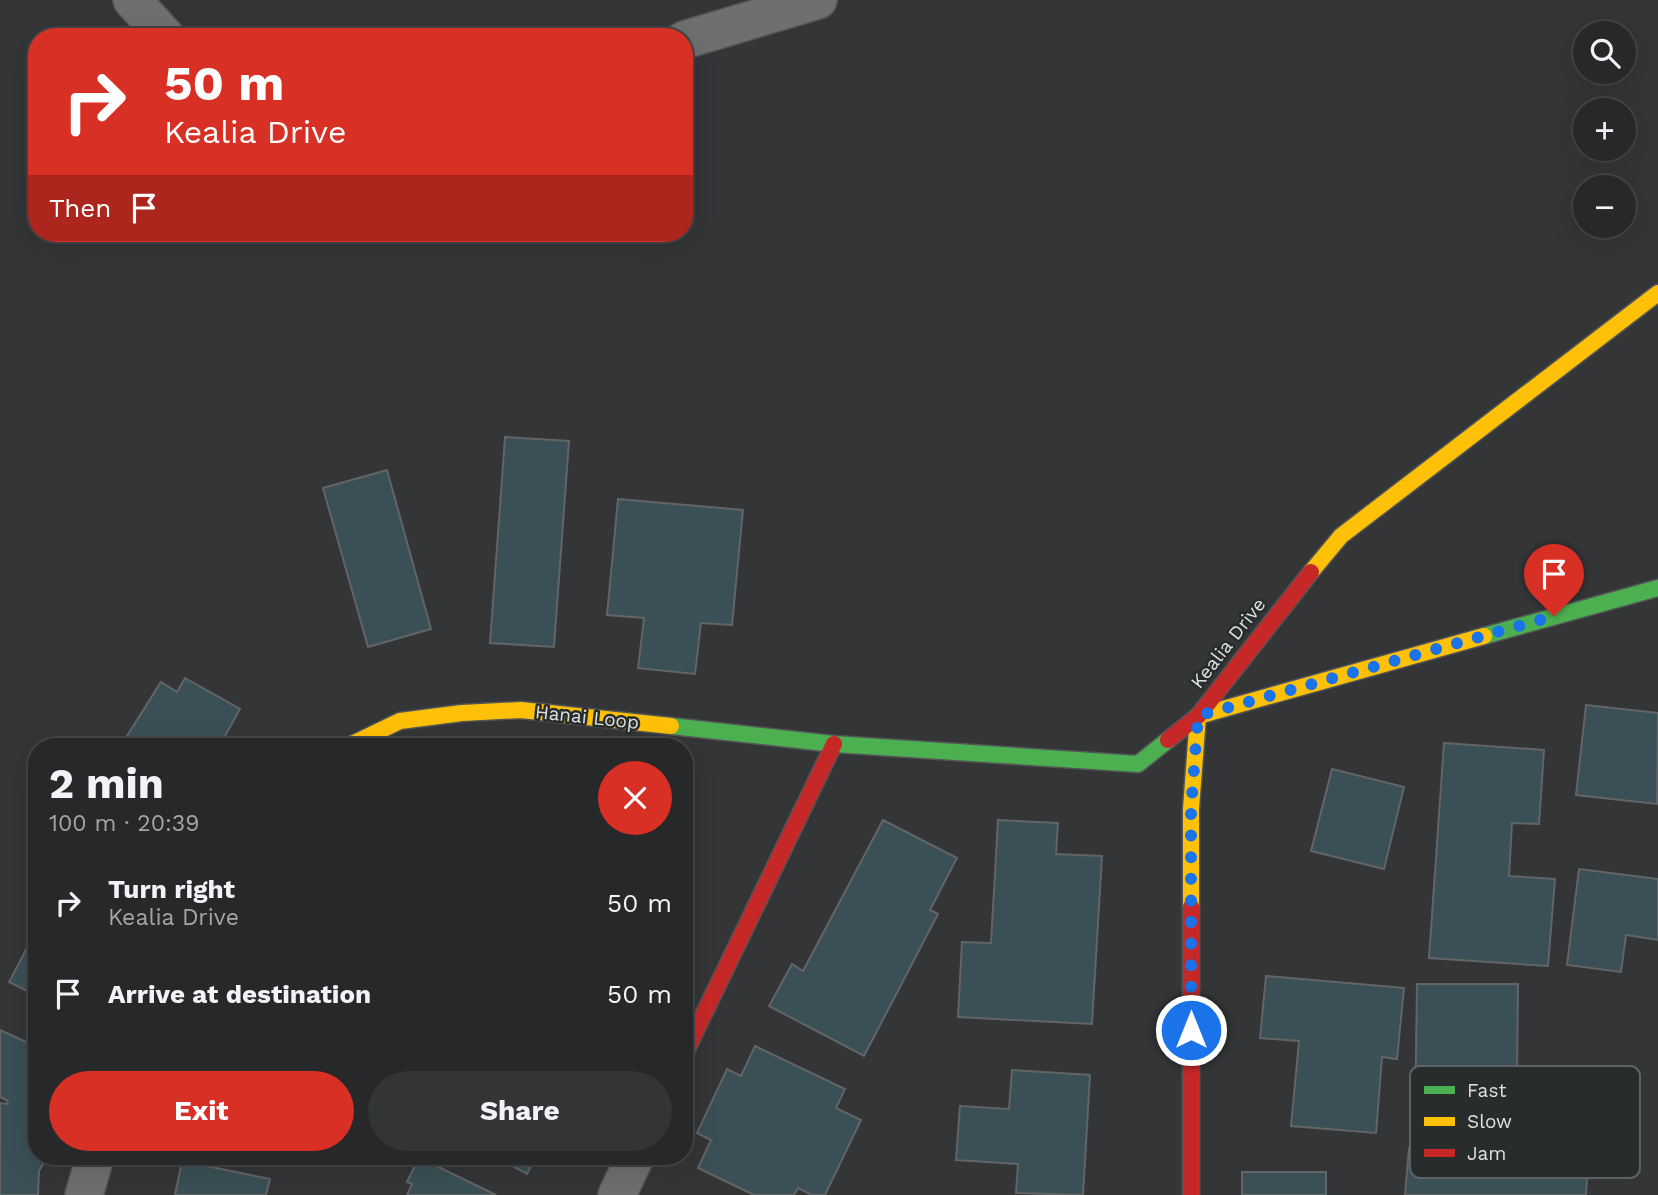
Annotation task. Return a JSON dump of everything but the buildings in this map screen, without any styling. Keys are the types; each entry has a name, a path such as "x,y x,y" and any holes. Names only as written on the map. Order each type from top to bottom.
{"street":[{"path":"132,0 158,28"},
{"path":"693,37 818,0"},
{"name":"Kealia Drive","path":"1198,716 1341,536 1658,293"},
{"name":"Kealia Drive","path":"1198,716 1658,588"},
{"name":"Hanai Loop","path":"365,738 400,721 462,713 522,710 834,744 1138,764 1198,716"},
{"path":"1191,1195 1191,809 1198,716"},
{"path":"693,1036 834,744"},
{"path":"83,1195 92,1165"},
{"path":"617,1195 631,1165"}],"traffic: fast":[{"path":"1484,636 1658,588"},
{"path":"671,726 834,744 1138,764 1168,740"}],"traffic: slow":[{"path":"1311,572 1341,536 1658,293"},
{"path":"1198,716 1484,636"},
{"path":"365,738 400,721 462,713 521,710 671,726"},
{"path":"1191,907 1191,809 1198,716"}],"traffic: jam":[{"path":"1168,740 1198,716 1311,572"},
{"path":"693,1036 834,744"},
{"path":"1191,907 1191,1195"}],"route":[{"path":"1191,1030 1191,809 1198,716 1554,616"}]}
